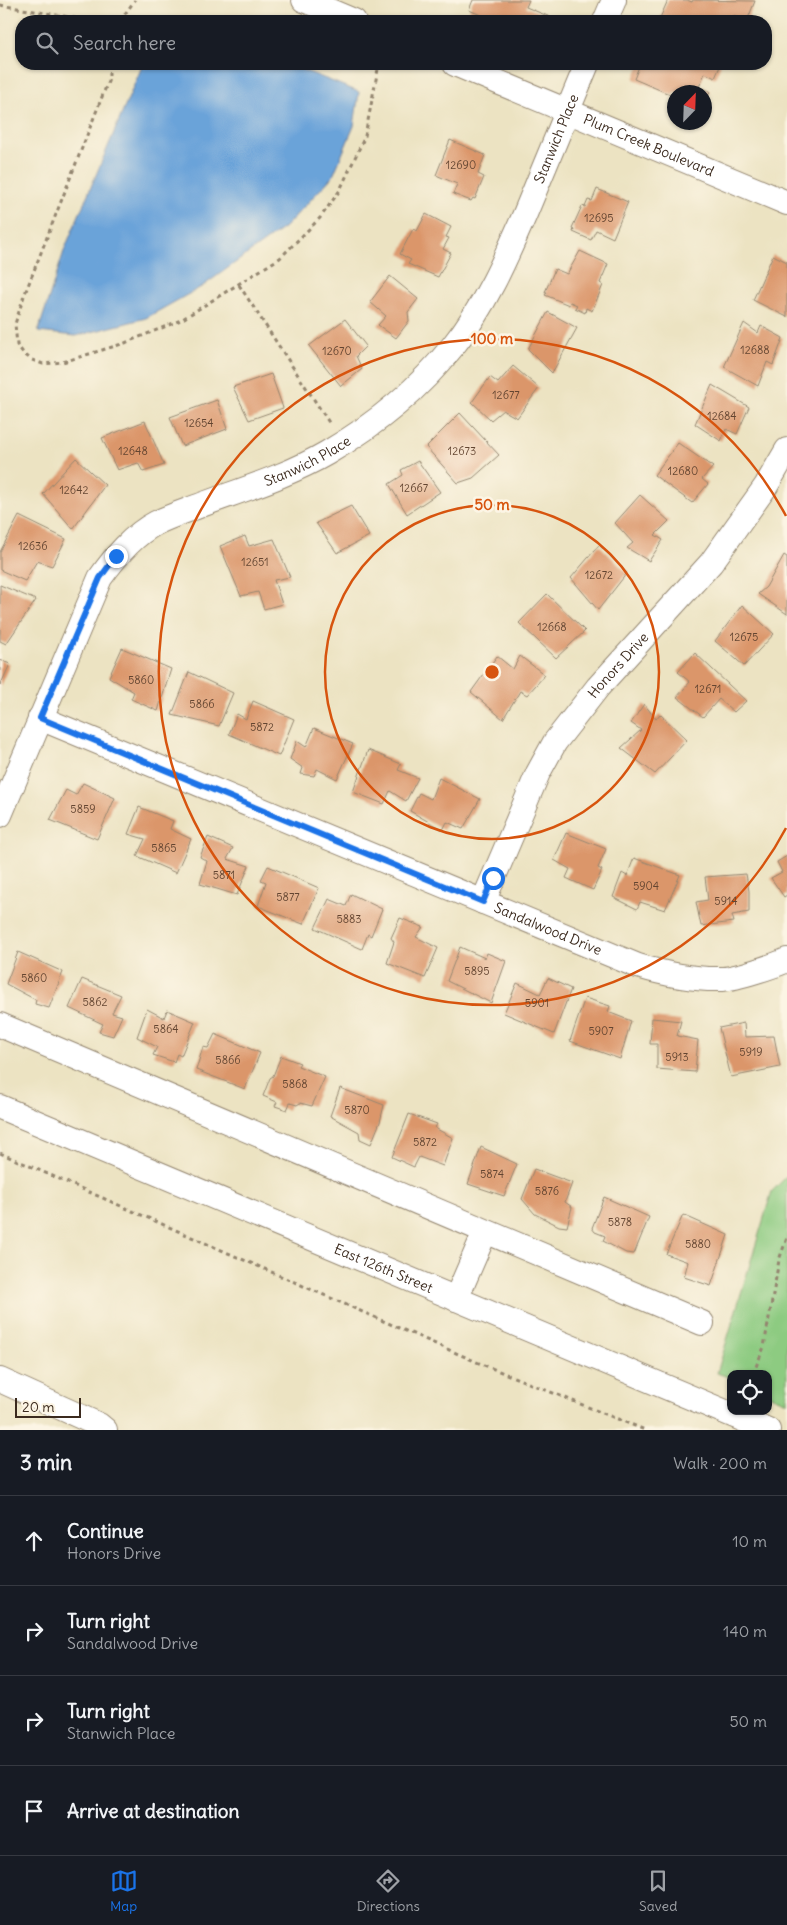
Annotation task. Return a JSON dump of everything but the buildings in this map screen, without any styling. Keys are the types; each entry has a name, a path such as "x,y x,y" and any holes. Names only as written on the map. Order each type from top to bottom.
{"street":[{"path":"304,0 340,15"},
{"path":"608,15 614,0"},
{"name":"Plum Creek Boulevard","path":"469,70 787,203"},
{"name":"Stanwich Place","path":"0,815 100,578 116,556 134,538 155,523 289,472 327,453 361,432 394,407 430,374 454,345 488,294 500,271 585,70"},
{"name":"Honors Drive","path":"483,902 538,773 555,742 598,687 711,563 766,486 787,450"},
{"name":"Sandalwood Drive","path":"40,718 638,966 667,975 724,979 787,960"},
{"path":"0,1025 702,1323"},
{"name":"East 126th Street","path":"0,1107 768,1430"},
{"path":"456,1299 485,1232"},
{"path":"0,1380 106,1430"}],"path":[{"path":"124,15 135,0"},
{"path":"0,6 56,15"},
{"path":"109,70 109,79 24,296 15,324 17,345 32,360 43,364 63,362 125,343 181,320 280,258 320,218 340,190 364,136 378,70"},
{"path":"239,285 330,424"},
{"path":"0,1153 479,1363 645,1430"},
{"path":"755,1370 764,1347 779,1260 787,1238"}],"green space":[{"path":"787,1176 787,1402 772,1396 772,1370 727,1370 727,1377 717,1373 772,1191"}],"water":[{"path":"140,70 303,70 359,92 354,126 333,176 285,227 203,286 146,318 76,336 38,332 65,248"}],"route":[{"path":"116,556 100,578 40,718 483,902 493,878"}]}
